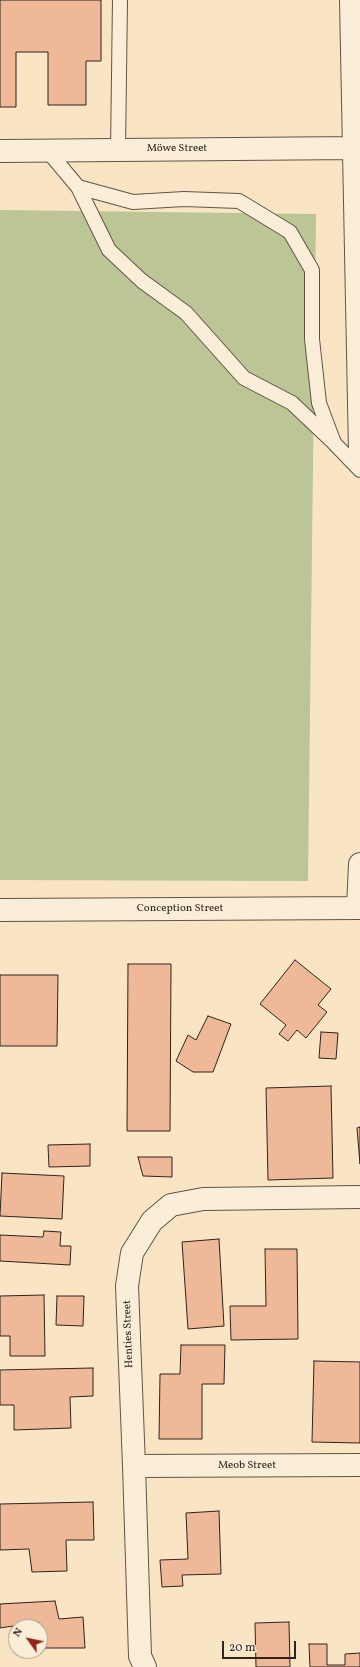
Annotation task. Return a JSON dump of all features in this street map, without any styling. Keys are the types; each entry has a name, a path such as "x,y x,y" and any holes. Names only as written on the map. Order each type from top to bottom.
{"street":[{"path":"351,0 357,148 360,453"},
{"name":"Möwe Street","path":"0,151 357,148"},
{"path":"359,908 360,864"},
{"name":"Conception Street","path":"0,910 359,908"},
{"name":"Henties Street","path":"145,1667 140,1656 127,1286 132,1253 152,1220 171,1205 203,1199 360,1197"},
{"name":"Meob Street","path":"134,1466 360,1465"}],"lane":[{"path":"118,150 120,0"},
{"path":"47,150 78,187 109,250 142,281 186,313 244,378 292,403 360,470"},
{"path":"78,187 133,202 184,199 239,201 290,232 312,270 312,339 319,403 334,443"}],"green space":[{"path":"0,210 316,214 308,881 0,880"}],"building":[{"path":"0,0 101,0 101,61 86,61 86,105 48,105 48,52 16,52 16,107 0,107"},
{"path":"295,960 331,989 318,1005 327,1012 306,1038 297,1030 288,1041 279,1034 286,1025 260,1004"},
{"path":"128,964 171,964 170,1131 127,1131"},
{"path":"0,975 58,975 57,1046 0,1046"},
{"path":"208,1016 231,1024 213,1072 193,1072 176,1061 188,1035 196,1040"},
{"path":"321,1032 338,1033 336,1059 319,1058"},
{"path":"331,1086 333,1178 268,1180 266,1088"},
{"path":"360,1127 360,1164 357,1128"},
{"path":"90,1144 90,1166 49,1167 48,1145"},
{"path":"138,1157 172,1157 172,1177 143,1176"},
{"path":"2,1173 64,1176 62,1219 0,1216"},
{"path":"44,1231 61,1232 60,1246 71,1246 70,1265 0,1261 0,1235 43,1237"},
{"path":"219,1239 224,1326 188,1329 182,1242"},
{"path":"265,1249 297,1249 298,1339 231,1340 230,1306 266,1306"},
{"path":"44,1295 45,1356 10,1356 10,1336 0,1336 0,1296"},
{"path":"57,1296 84,1296 83,1326 56,1325"},
{"path":"181,1345 225,1345 224,1384 202,1384 202,1439 159,1439 160,1374 180,1374"},
{"path":"314,1361 360,1362 360,1443 312,1442"},
{"path":"93,1368 93,1396 70,1397 71,1428 14,1430 14,1405 0,1405 0,1370"},
{"path":"93,1502 94,1540 66,1540 67,1571 32,1572 29,1549 0,1550 0,1504"},
{"path":"219,1511 221,1574 182,1575 183,1586 162,1587 160,1560 188,1559 186,1513"},
{"path":"55,1601 59,1619 83,1617 85,1648 48,1648 48,1619 8,1619 8,1627 0,1628 0,1604"},
{"path":"289,1622 290,1667 256,1667 255,1623"},
{"path":"309,1644 327,1644 327,1665 345,1665 345,1654 360,1653 360,1667 310,1667"}]}
